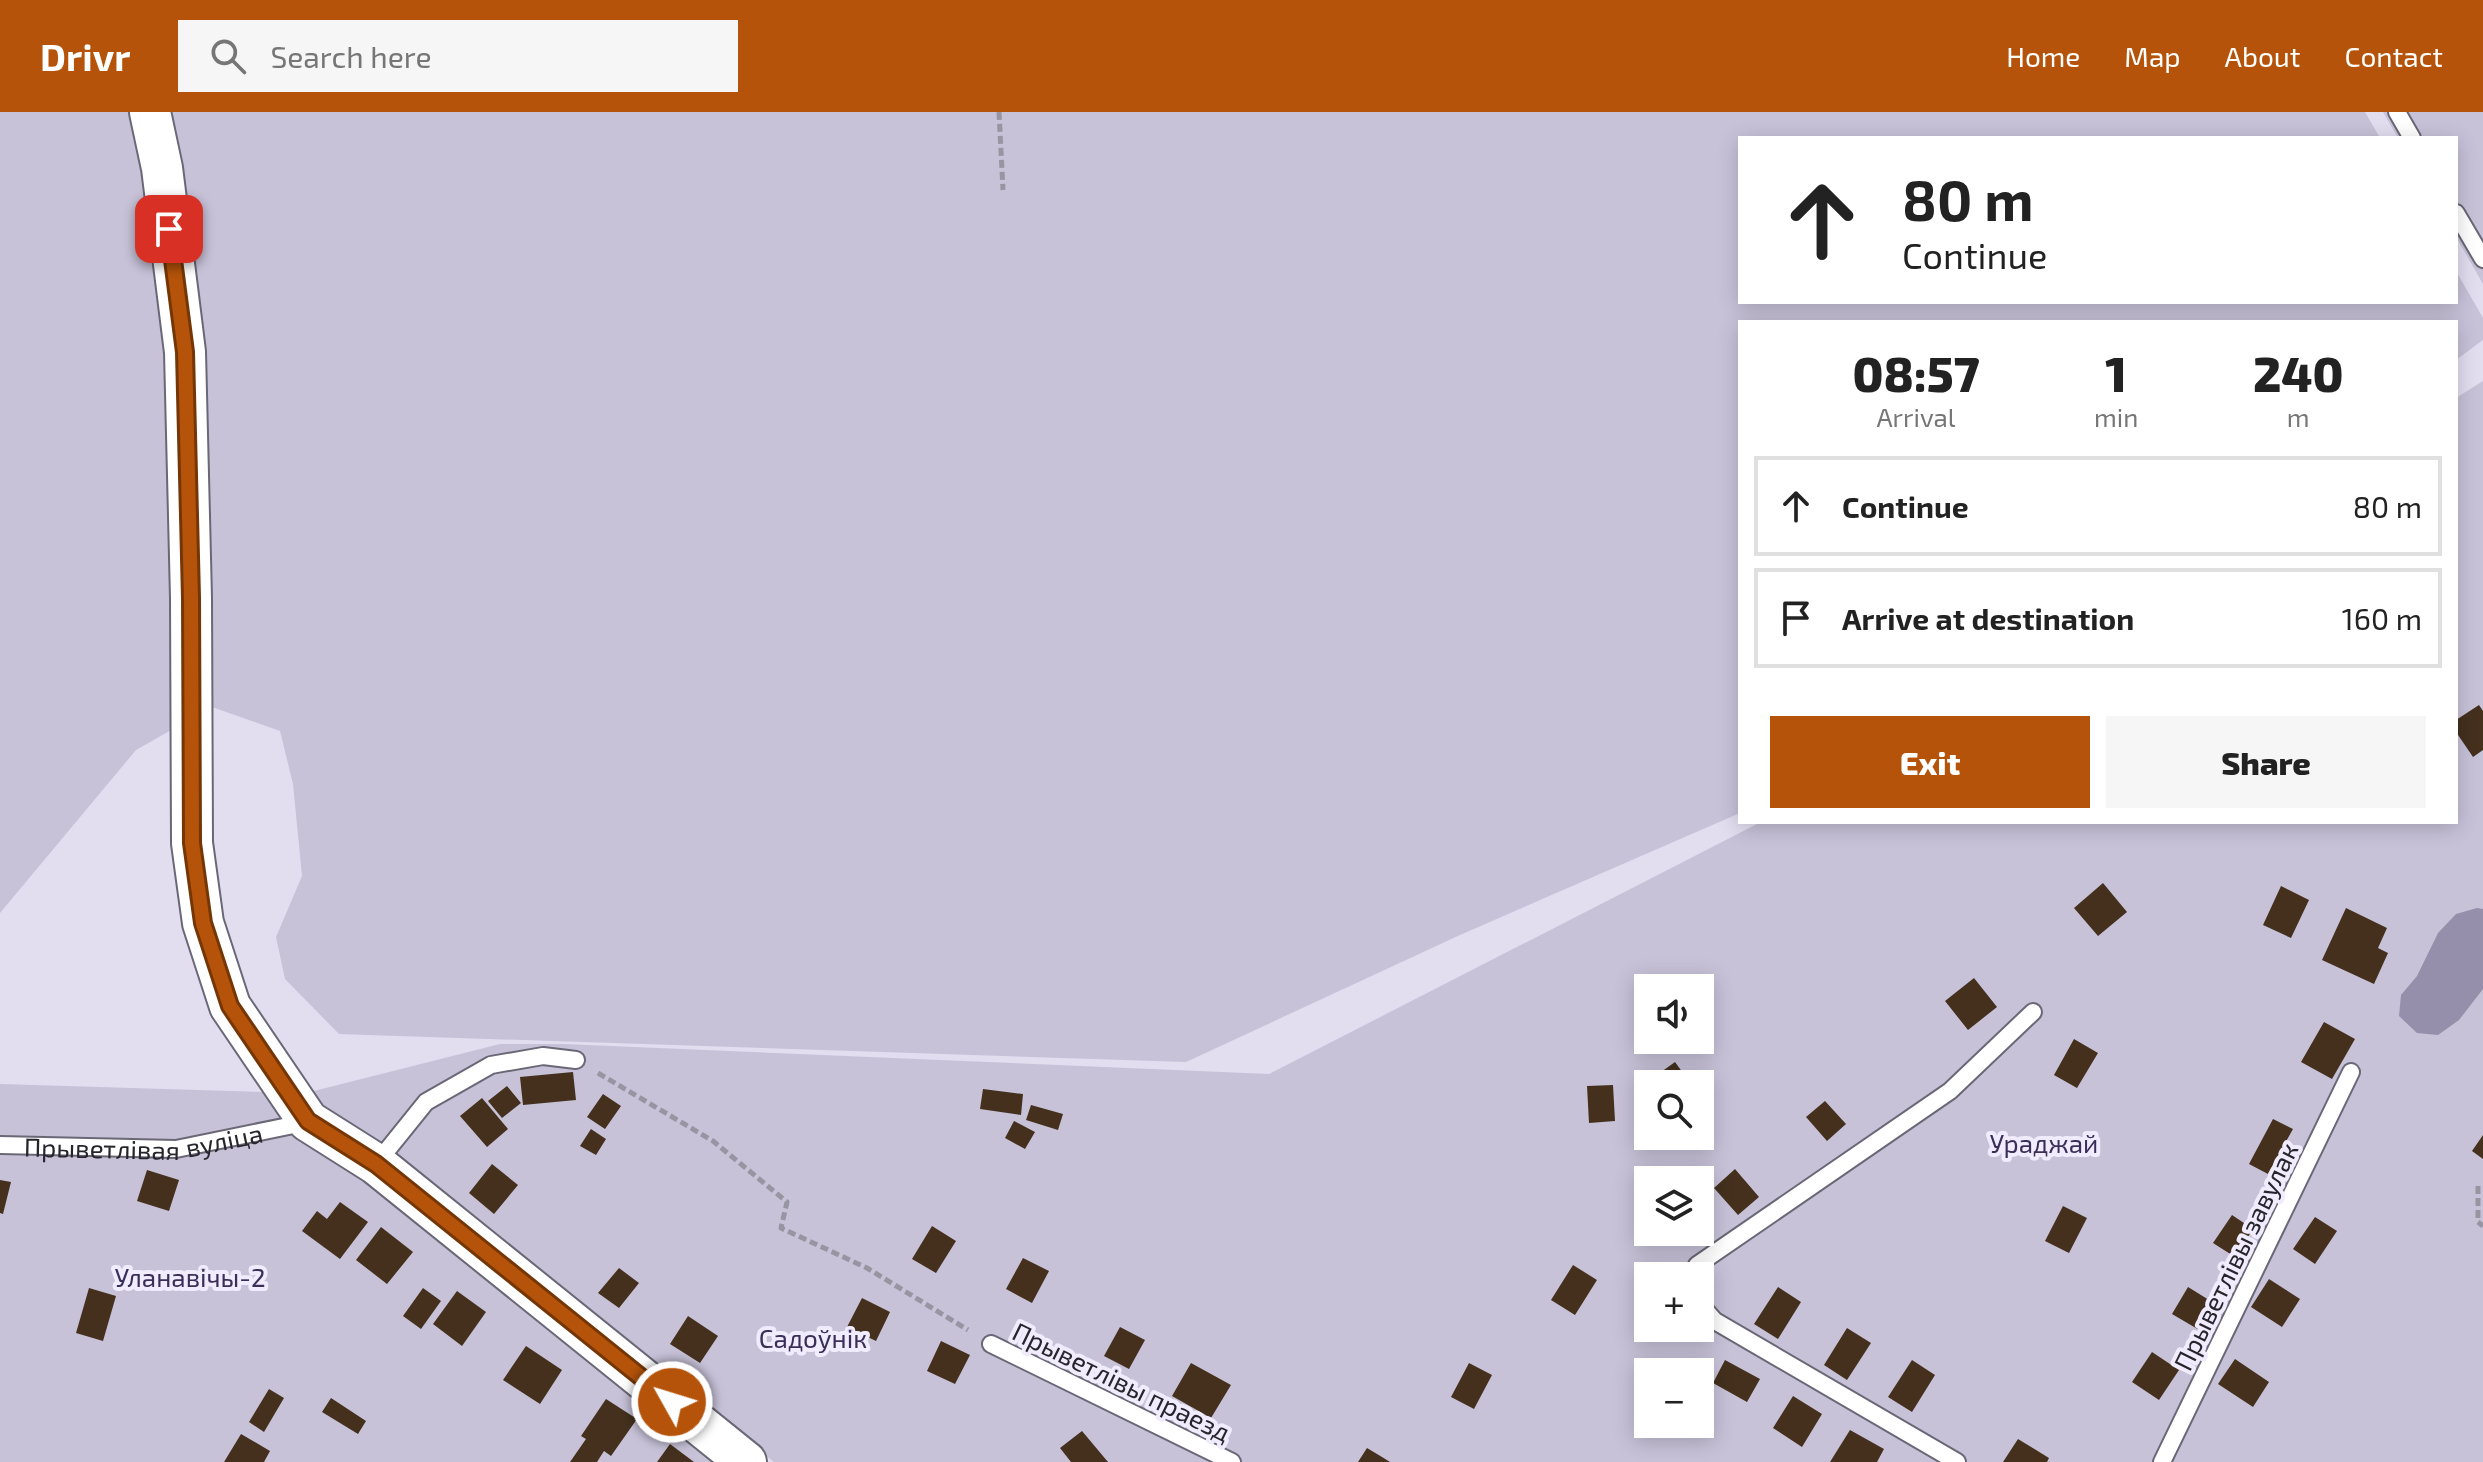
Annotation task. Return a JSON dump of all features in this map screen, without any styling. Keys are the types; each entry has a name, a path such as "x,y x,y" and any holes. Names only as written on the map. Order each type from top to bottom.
{"street":[{"path":"150,112 162,168 185,352 191,582 192,843 203,923 230,1006 308,1121 376,1164 746,1462"}],"lane":[{"path":"2397,112 2411,136"},
{"path":"2458,216 2483,259"},
{"path":"1701,1262 1950,1091 2033,1012"},
{"path":"376,1164 426,1102 491,1065 543,1056 576,1060"},
{"name":"Прыветлівы завулак","path":"2162,1462 2351,1072"},
{"name":"Прыветлівая вуліца","path":"0,1145 176,1149 308,1121"},
{"path":"1714,1320 1957,1462"},
{"name":"Прыветлівы праезд","path":"991,1344 1232,1462"}],"path":[{"path":"999,112 1003,190"},
{"path":"576,1060 713,1141 787,1202 781,1228 867,1268 991,1344"},
{"path":"2478,1186 2478,1222 2483,1226"}],"green space":[{"path":"0,112 2365,112 2379,136 1738,136 1738,304 2458,304 2458,274 2483,318 2483,340 2458,359 2458,320 1738,320 1738,814 1460,935 1186,1062 339,1034 285,979 276,937 302,876 293,784 280,731 212,707 136,750 0,913"},
{"path":"2383,112 2483,112 2483,284 2458,240 2458,136 2397,136"},
{"name":"Ураджай","path":"2483,381 2483,1462 774,1462 302,1094 500,1044 564,1044 1269,1074 1757,824 2458,824 2458,397"},
{"name":"Уланавічы-2","path":"0,1084 262,1092 727,1462 0,1462"}],"shaded area":[{"path":"2483,909 2483,989 2459,1020 2438,1035 2417,1033 2399,1016 2401,995 2417,976 2438,933 2456,914"}],"building":[{"path":"2479,705 2483,711 2483,750 2473,757 2458,735 2458,719"},
{"path":"2103,883 2127,912 2098,936 2074,908"},
{"path":"2281,886 2309,900 2291,938 2263,925"},
{"path":"2346,908 2387,928 2378,948 2388,953 2374,984 2322,960"},
{"path":"1974,978 1997,1007 1968,1030 1945,1001"},
{"path":"2324,1022 2355,1039 2332,1079 2301,1062"},
{"path":"2074,1039 2098,1053 2077,1088 2054,1075"},
{"path":"1675,1062 1681,1070 1664,1070"},
{"path":"573,1072 576,1100 523,1105 520,1077"},
{"path":"1613,1085 1615,1121 1589,1123 1587,1086"},
{"path":"507,1086 521,1103 502,1118 488,1101"},
{"path":"983,1089 1023,1094 1021,1115 980,1109"},
{"path":"603,1094 621,1106 605,1129 587,1117"},
{"path":"482,1098 508,1129 487,1147 460,1116"},
{"path":"1825,1101 1846,1124 1827,1141 1806,1117"},
{"path":"1031,1105 1063,1114 1058,1130 1026,1120"},
{"path":"2273,1119 2293,1129 2268,1174 2249,1164"},
{"path":"1014,1121 1035,1132 1025,1149 1005,1138"},
{"path":"591,1129 606,1139 596,1155 580,1146"},
{"path":"2483,1135 2483,1159 2472,1151"},
{"path":"492,1164 518,1185 494,1214 469,1193"},
{"path":"1735,1169 1759,1197 1738,1215 1714,1188"},
{"path":"147,1170 179,1180 169,1211 137,1201"},
{"path":"0,1180 11,1182 3,1214 0,1213"},
{"path":"340,1202 368,1222 340,1259 302,1231 317,1211 327,1219"},
{"path":"2063,1206 2087,1218 2069,1253 2045,1241"},
{"path":"2232,1215 2253,1229 2235,1257 2213,1243"},
{"path":"2315,1217 2337,1231 2315,1264 2293,1249"},
{"path":"932,1226 956,1241 936,1273 912,1259"},
{"path":"381,1227 413,1252 387,1284 356,1260"},
{"path":"1023,1258 1049,1271 1032,1303 1006,1289"},
{"path":"1573,1265 1597,1280 1575,1315 1551,1300"},
{"path":"619,1268 639,1283 619,1308 598,1293"},
{"path":"2269,1279 2300,1299 2282,1327 2251,1307"},
{"path":"1778,1287 1801,1302 1778,1339 1754,1324"},
{"path":"2188,1287 2222,1308 2206,1334 2172,1314"},
{"path":"89,1288 116,1296 103,1341 76,1333"},
{"path":"423,1288 441,1301 421,1329 403,1316"},
{"path":"457,1291 486,1312 462,1346 433,1324"},
{"path":"862,1298 890,1312 876,1341 847,1327"},
{"path":"688,1316 718,1336 700,1363 670,1344"},
{"path":"1120,1327 1145,1340 1129,1369 1104,1356"},
{"path":"1847,1328 1871,1343 1847,1380 1824,1365"},
{"path":"941,1341 970,1355 955,1384 927,1371"},
{"path":"526,1346 562,1370 540,1404 503,1380"},
{"path":"2152,1352 2179,1370 2159,1400 2132,1382"},
{"path":"2235,1359 2269,1382 2253,1407 2218,1384"},
{"path":"1725,1360 1760,1379 1747,1402 1714,1381"},
{"path":"1912,1360 1935,1375 1912,1412 1888,1397"},
{"path":"1191,1363 1231,1385 1211,1418 1172,1396"},
{"path":"1469,1363 1492,1375 1474,1409 1451,1397"},
{"path":"269,1389 284,1398 264,1432 249,1422"},
{"path":"1793,1396 1822,1414 1802,1447 1773,1428"},
{"path":"331,1398 366,1421 358,1434 322,1412"},
{"path":"606,1399 637,1419 611,1456 604,1451 597,1462 570,1462 586,1439 581,1436"},
{"path":"1850,1430 1884,1449 1877,1462 1830,1462"},
{"path":"1082,1431 1108,1462 1071,1462 1060,1448"},
{"path":"241,1434 270,1451 264,1462 224,1462"},
{"path":"2018,1439 2049,1458 2047,1462 2003,1462"},
{"path":"670,1444 694,1462 657,1462"},
{"path":"1367,1448 1382,1457 1390,1462 1358,1462"}],"route":[{"path":"169,229 185,352 191,598 192,843 203,923 230,1006 308,1121 376,1164 672,1402"}],"park label":[{"name":"Садоўнік","path":"813,1337"}]}
